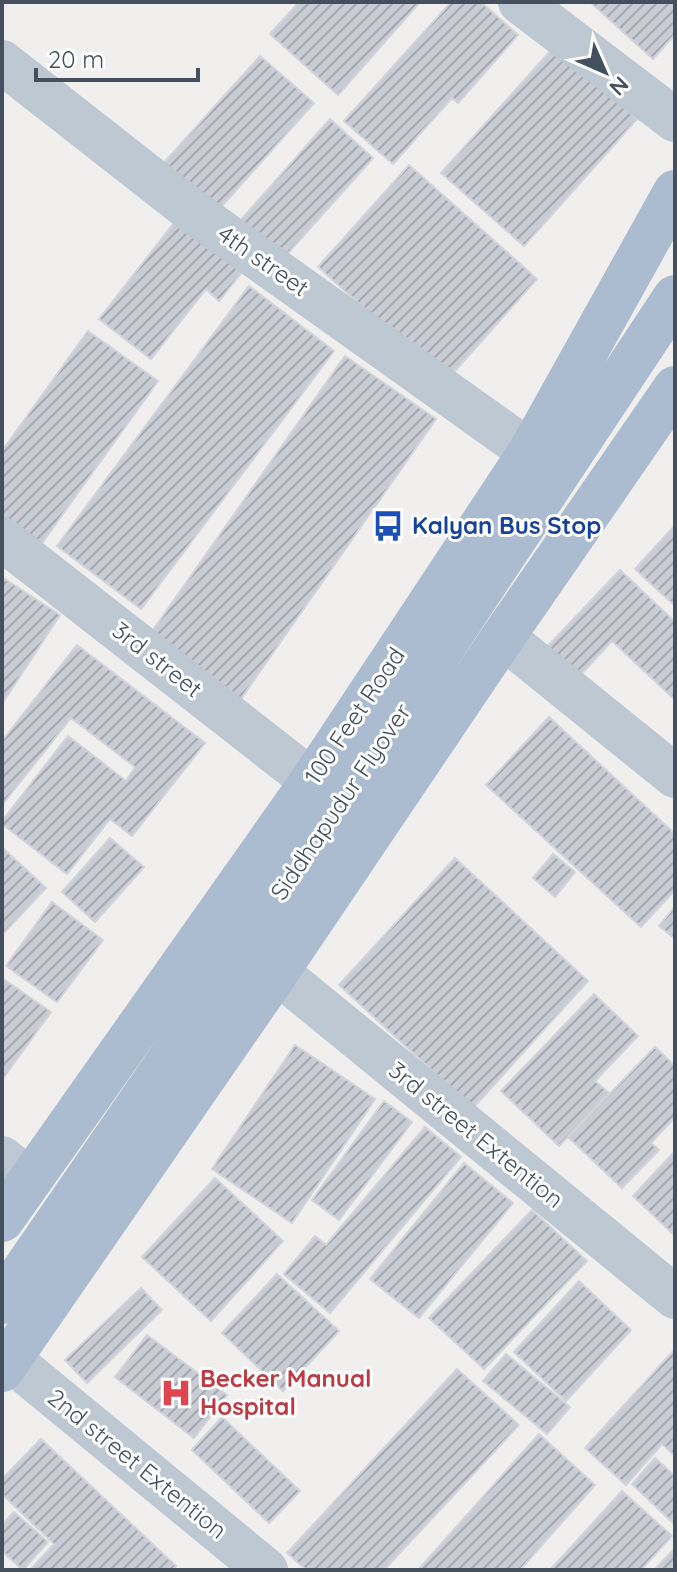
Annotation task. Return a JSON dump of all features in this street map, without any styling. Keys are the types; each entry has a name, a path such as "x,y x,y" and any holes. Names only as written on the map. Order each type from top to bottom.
{"main road":[{"name":"100 Feet Road","path":"2,1220 16,1169 312,781 530,452 675,192"},
{"name":"Siddhapudur Flyover","path":"2,1302 178,1047 675,297"},
{"path":"4,1361 277,972 675,388"}],"street":[{"path":"520,2 675,120"},
{"name":"4th street","path":"2,62 192,211 530,452"},
{"name":"3rd street","path":"2,539 312,781"},
{"path":"503,637 675,776"},
{"name":"3rd street Extention","path":"277,972 675,1297"},
{"name":"2nd street Extention","path":"4,1361 266,1570"}],"building":[{"path":"299,2 420,2 338,95 270,34"},
{"path":"451,2 481,2 518,35 458,103 452,98 393,164 344,121"},
{"path":"590,2 675,2 675,34 653,59"},
{"path":"554,47 637,119 524,246 441,173"},
{"path":"260,56 314,103 214,215 160,167"},
{"path":"330,119 373,158 282,260 239,222"},
{"path":"409,165 537,279 446,381 318,267"},
{"path":"177,219 243,271 219,301 206,289 151,359 99,319"},
{"path":"249,286 334,351 141,609 57,546"},
{"path":"88,331 158,381 40,546 2,519 2,451"},
{"path":"345,356 436,419 238,703 146,640"},
{"path":"675,525 675,606 635,569"},
{"path":"620,570 675,622 675,700 612,641 574,682 543,651"},
{"path":"2,577 60,615 2,704"},
{"path":"77,645 205,743 132,836 110,819 67,874 2,821 68,736 126,781 135,767 71,718 2,805 2,741"},
{"path":"549,717 675,834 675,890 641,927 486,785"},
{"path":"110,838 144,867 95,922 62,892"},
{"path":"2,849 46,888 2,935"},
{"path":"553,854 575,872 555,897 533,878"},
{"path":"455,858 588,981 473,1108 339,985"},
{"path":"52,902 103,940 57,1002 6,966"},
{"path":"675,906 675,939 659,926"},
{"path":"2,978 51,1012 2,1080"},
{"path":"594,994 638,1036 595,1081 609,1093 559,1146 501,1091"},
{"path":"295,1045 375,1099 292,1223 212,1169"},
{"path":"655,1047 675,1066 675,1117 651,1143 659,1150 622,1188 568,1137"},
{"path":"384,1101 412,1122 339,1220 312,1200"},
{"path":"425,1127 461,1157 330,1313 284,1274 315,1236 326,1245"},
{"path":"675,1151 675,1236 633,1196"},
{"path":"464,1163 513,1203 419,1318 370,1279"},
{"path":"215,1178 283,1241 211,1321 142,1257"},
{"path":"532,1210 587,1261 484,1369 429,1318"},
{"path":"277,1274 339,1331 283,1391 222,1333"},
{"path":"579,1281 631,1330 566,1401 514,1352"},
{"path":"141,1288 162,1310 87,1383 65,1360"},
{"path":"147,1335 227,1395 194,1438 115,1377"},
{"path":"675,1349 675,1456 662,1444 626,1485 585,1448"},
{"path":"506,1354 570,1407 547,1434 483,1381"},
{"path":"457,1369 519,1425 384,1570 306,1570 287,1553"},
{"path":"222,1417 300,1491 269,1523 192,1450"},
{"path":"539,1434 595,1485 520,1570 418,1570"},
{"path":"41,1439 176,1566 172,1570 30,1570 54,1544 2,1494 2,1479"},
{"path":"655,1458 675,1476 675,1525 632,1484"},
{"path":"622,1491 672,1536 641,1570 550,1570"},
{"path":"14,1512 48,1542 23,1570 2,1551 2,1525"},
{"path":"675,1548 675,1570 654,1570"}],"place":[{"name":"Kalyan Bus Stop","path":"388,526"},
{"name":"Becker Manual Hospital","path":"176,1393"}]}
